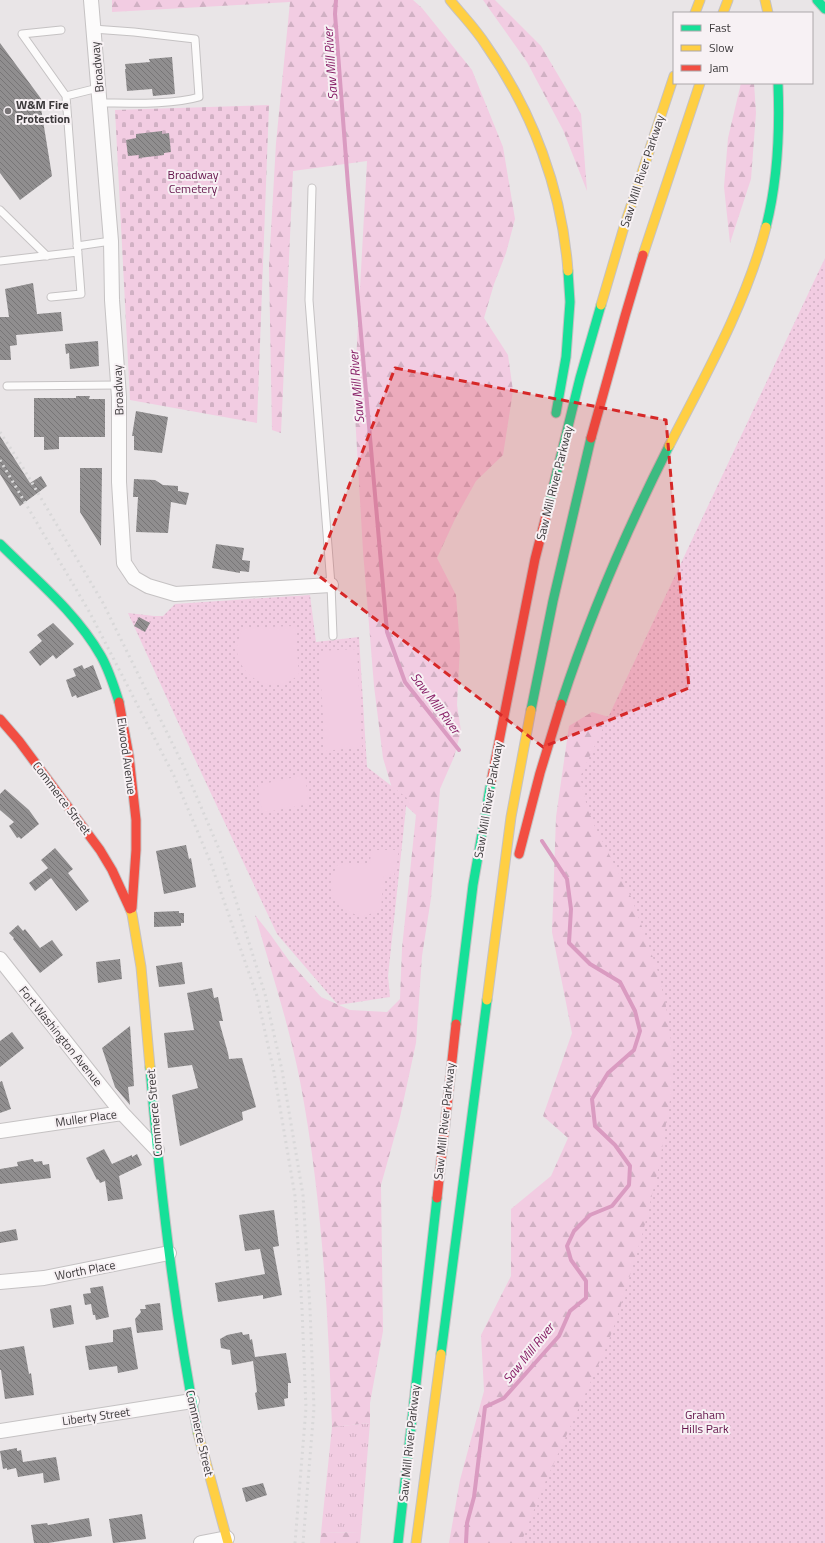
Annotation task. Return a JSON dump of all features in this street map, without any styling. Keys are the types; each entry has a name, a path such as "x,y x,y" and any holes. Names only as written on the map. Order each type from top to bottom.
{"main road":[{"path":"450,0 469,21 493,54 519,96 538,137 553,180 559,203 564,226 569,265 570,319 564,375 554,421"},
{"path":"695,12 700,0"},
{"path":"723,12 728,0"},
{"path":"817,0 825,9"},
{"name":"Saw Mill River Parkway","path":"398,1543 460,987 473,885 501,721 535,559 580,378 622,234 673,79"},
{"name":"Saw Mill River Parkway","path":"416,1543 511,817 523,746 567,537 588,450 645,246 700,84"},
{"path":"497,922 515,867 535,785 549,740 569,676 594,611 636,514 737,308 756,259 769,212 776,167 779,112 778,84"},
{"name":"Elwood Avenue","path":"0,544 51,595 86,634 101,656 112,681 120,705 127,738 136,830 132,914"},
{"path":"501,721 528,549"},
{"name":"Commerce Street","path":"0,719 19,741 100,850 112,870 132,914 141,967 157,1150 169,1253 192,1401 200,1441 228,1541"}],"street":[{"name":"Broadway","path":"91,0 111,241 112,300 118,385 119,482 124,563 134,578 148,586 175,594 331,585"},
{"name":"Fort Washington Avenue","path":"0,959 122,1113"},
{"name":"Muller Place","path":"0,1131 122,1113 157,1150"},
{"name":"Worth Place","path":"0,1282 44,1278 169,1253"},
{"name":"Liberty Street","path":"0,1431 192,1401"},
{"path":"201,1543 228,1541"}],"lane":[{"path":"93,29 196,39 199,97 157,102 100,103"},
{"path":"51,297 81,294 66,96 22,34 61,30"},
{"path":"66,96 98,88"},
{"path":"312,188 309,300 331,585 333,636"},
{"path":"0,210 46,256"},
{"path":"0,261 46,256 111,241"},
{"path":"6,386 118,385"}],"highlighted area":[{"path":"395,368 666,420 689,688 543,747 315,573"}],"green space":[{"path":"112,0 413,0 422,8 472,70 503,147 515,219 506,253 494,284 484,318 508,355 513,391 503,455 476,481 455,519 437,558 456,595 460,646 457,705 461,731 454,757 440,789 431,898 422,956 416,1043 400,1117 381,1185 383,1331 370,1403 370,1423 332,1427 323,1254 308,1124 291,1039 255,915 290,962 321,997 350,1010 387,1012 400,999 402,948 416,815 394,795 383,758 374,686 363,551 354,398 367,161 293,171 281,433 272,430 269,266 276,143 290,2 112,12"},
{"path":"483,0 495,0 541,46 581,114 587,191 563,130 527,62"},
{"path":"741,84 754,84 756,113 751,179 730,243 724,187 728,138"},
{"name":"Broadway Cemetery","path":"269,105 257,423 130,400 115,110"},
{"name":"Graham Hills Park","path":"825,258 825,1543 521,1543 543,1487 606,1348 617,1318 643,1232 659,1166 671,1094 671,1041 666,1006 658,972 632,899 593,823 580,777"},
{"path":"310,595 316,642 359,637 367,767 407,798 388,976 390,997 338,1005 277,934 128,613 163,616 175,604"},
{"path":"295,626 299,675 288,682 278,685 269,685 254,679 248,674 239,660 237,652 242,628"},
{"path":"357,649 362,747 325,751 319,651"},
{"path":"592,712 609,717 602,732 825,1543 449,1543 460,1480 484,1391 481,1335 511,1276 511,1209 551,1176 568,1138 543,1116 572,1033 552,932 556,817 569,726"},
{"path":"305,775 309,804 262,813 258,785"},
{"path":"371,850 399,850 394,876 384,875 381,908 367,915 355,914 344,909 336,900 331,890 331,880 338,864 370,863"},
{"path":"370,1423 361,1532 321,1533 332,1427"},
{"path":"361,1532 360,1543 320,1543 321,1533"}],"building":[{"path":"0,43 42,100 40,102 52,176 20,200 0,173"},
{"path":"172,57 175,94 153,96 152,89 127,91 125,64 150,62 149,59"},
{"path":"162,131 162,134 169,133 171,152 164,153 164,155 139,158 139,155 128,156 126,140 136,138 136,134"},
{"path":"33,283 37,314 61,312 63,331 16,335 17,345 10,346 11,360 0,360 0,317 9,317 5,289"},
{"path":"98,341 99,366 70,369 69,353 66,354 65,344"},
{"path":"76,396 90,396 89,399 105,399 105,437 59,437 59,449 44,450 44,437 34,437 34,398 76,398"},
{"path":"136,411 168,417 162,453 134,450 134,436 132,436"},
{"path":"0,436 30,483 41,476 47,486 20,506 0,474"},
{"path":"80,468 102,468 101,546 80,512"},
{"path":"134,479 155,480 163,485 178,486 178,491 189,493 186,505 171,502 168,533 136,532 138,497 133,497"},
{"path":"216,544 244,548 242,560 250,561 249,572 240,571 240,573 212,568"},
{"path":"139,617 150,623 145,632 134,626"},
{"path":"53,623 74,644 56,659 53,655 40,666 29,652 42,641 37,635"},
{"path":"82,665 84,669 93,665 102,689 77,698 76,695 72,697 66,680 76,676 73,669"},
{"path":"5,789 29,810 39,824 21,839 19,837 17,838 9,826 14,822 0,810 0,794"},
{"path":"186,845 189,859 191,858 196,887 164,894 156,851"},
{"path":"55,848 73,869 68,873 89,901 76,911 51,878 35,891 29,883 48,868 41,860"},
{"path":"179,911 179,913 184,913 184,923 181,923 181,926 154,927 154,912"},
{"path":"18,925 23,931 25,929 40,948 52,940 63,955 40,973 9,933"},
{"path":"120,959 122,979 98,983 96,962"},
{"path":"182,962 185,984 159,987 156,966"},
{"path":"212,988 214,998 218,997 223,1021 219,1021 229,1059 242,1058 256,1107 242,1112 243,1120 180,1146 172,1095 198,1088 192,1065 168,1068 164,1033 194,1030 187,993"},
{"path":"130,1026 134,1086 128,1087 130,1105 115,1087 102,1048"},
{"path":"12,1032 24,1048 0,1067 0,1041"},
{"path":"2,1081 11,1109 0,1113 0,1082"},
{"path":"104,1149 112,1164 137,1154 142,1165 119,1176 123,1199 108,1201 105,1181 100,1183 98,1179 97,1180 86,1158"},
{"path":"33,1159 34,1162 42,1161 43,1165 49,1164 51,1178 0,1184 0,1169 18,1166 17,1162"},
{"path":"274,1210 279,1246 273,1247 282,1295 263,1299 263,1295 218,1302 215,1283 265,1274 260,1249 245,1251 239,1215"},
{"path":"16,1229 18,1240 0,1243 0,1232"},
{"path":"103,1286 109,1317 96,1320 95,1315 93,1315 91,1304 85,1305 83,1294 91,1293 90,1288"},
{"path":"160,1303 163,1330 137,1333 135,1319 141,1312 140,1309 146,1309 145,1305"},
{"path":"71,1305 74,1324 53,1328 50,1309"},
{"path":"131,1327 138,1369 118,1373 117,1366 89,1370 85,1346 113,1342 113,1330"},
{"path":"242,1332 243,1335 249,1334 250,1340 252,1339 255,1357 286,1353 291,1383 288,1383 288,1398 284,1399 285,1406 258,1410 255,1393 257,1392 253,1361 232,1365 230,1350 221,1348 220,1339 227,1335"},
{"path":"24,1346 29,1374 31,1373 34,1395 5,1399 0,1370 0,1350"},
{"path":"17,1448 17,1451 21,1450 23,1462 56,1457 60,1480 44,1483 43,1473 18,1477 16,1468 7,1470 7,1468 3,1469 0,1451"},
{"path":"263,1483 267,1495 246,1502 242,1488"},
{"path":"142,1514 146,1539 113,1543 109,1519"},
{"path":"89,1518 92,1536 48,1543 34,1543 31,1525 47,1523 48,1525"}],"waterway":[{"name":"Saw Mill River","path":"336,0 335,14 348,185 387,632 405,682 459,750"},
{"name":"Saw Mill River","path":"466,1543 467,1523 474,1497 485,1407 504,1398 559,1336 570,1311 586,1298 586,1281 571,1260 567,1246 574,1231 590,1215 612,1206 629,1185 630,1166 615,1145 595,1126 592,1099 608,1073 634,1050 640,1031 635,1011 620,982 590,964 569,943 571,909 567,879 542,841"}],"railway":[{"path":"0,432 22,466 103,603 184,767 222,856 265,994 282,1070 303,1195 314,1408 303,1543"},
{"path":"0,460 90,613 174,776 210,861 257,996 274,1072 295,1196 306,1408 295,1543"}],"traffic: fast":[{"path":"817,0 825,9"},
{"path":"766,227 776,174 779,120 778,84"},
{"path":"556,413 566,357 570,302 568,271"},
{"path":"547,512 580,378 601,305"},
{"path":"531,710 553,601 591,438"},
{"path":"561,704 584,638 610,573 638,509 669,446"},
{"path":"0,544 67,610 80,625 104,661 119,702"},
{"path":"456,1024 473,885 491,782"},
{"path":"441,1354 487,1000"},
{"path":"150,1067 158,1159 175,1296 189,1388 198,1433"},
{"path":"398,1543 437,1198"}],"traffic: slow":[{"path":"450,0 478,33 503,71 518,97 531,125 552,182 565,241 568,271"},
{"path":"695,12 700,0"},
{"path":"723,12 728,0"},
{"path":"765,0 768,12"},
{"path":"601,305 624,227 673,79"},
{"path":"643,255 700,84"},
{"path":"669,446 724,339 736,312 758,256 766,227"},
{"path":"487,1000 511,817 531,710"},
{"path":"130,909 141,967 150,1067"},
{"path":"416,1543 441,1354"},
{"path":"198,1433 228,1543"}],"traffic: jam":[{"path":"591,438 643,255"},
{"path":"491,782 535,559 547,512"},
{"path":"119,702 129,756 136,820 136,850 132,908"},
{"path":"519,854 540,773 561,704"},
{"path":"0,719 19,741 100,850 112,870 130,909"},
{"path":"437,1198 456,1024"}],"place":[{"name":"W&M Fire Protection","path":"8,111"}]}
